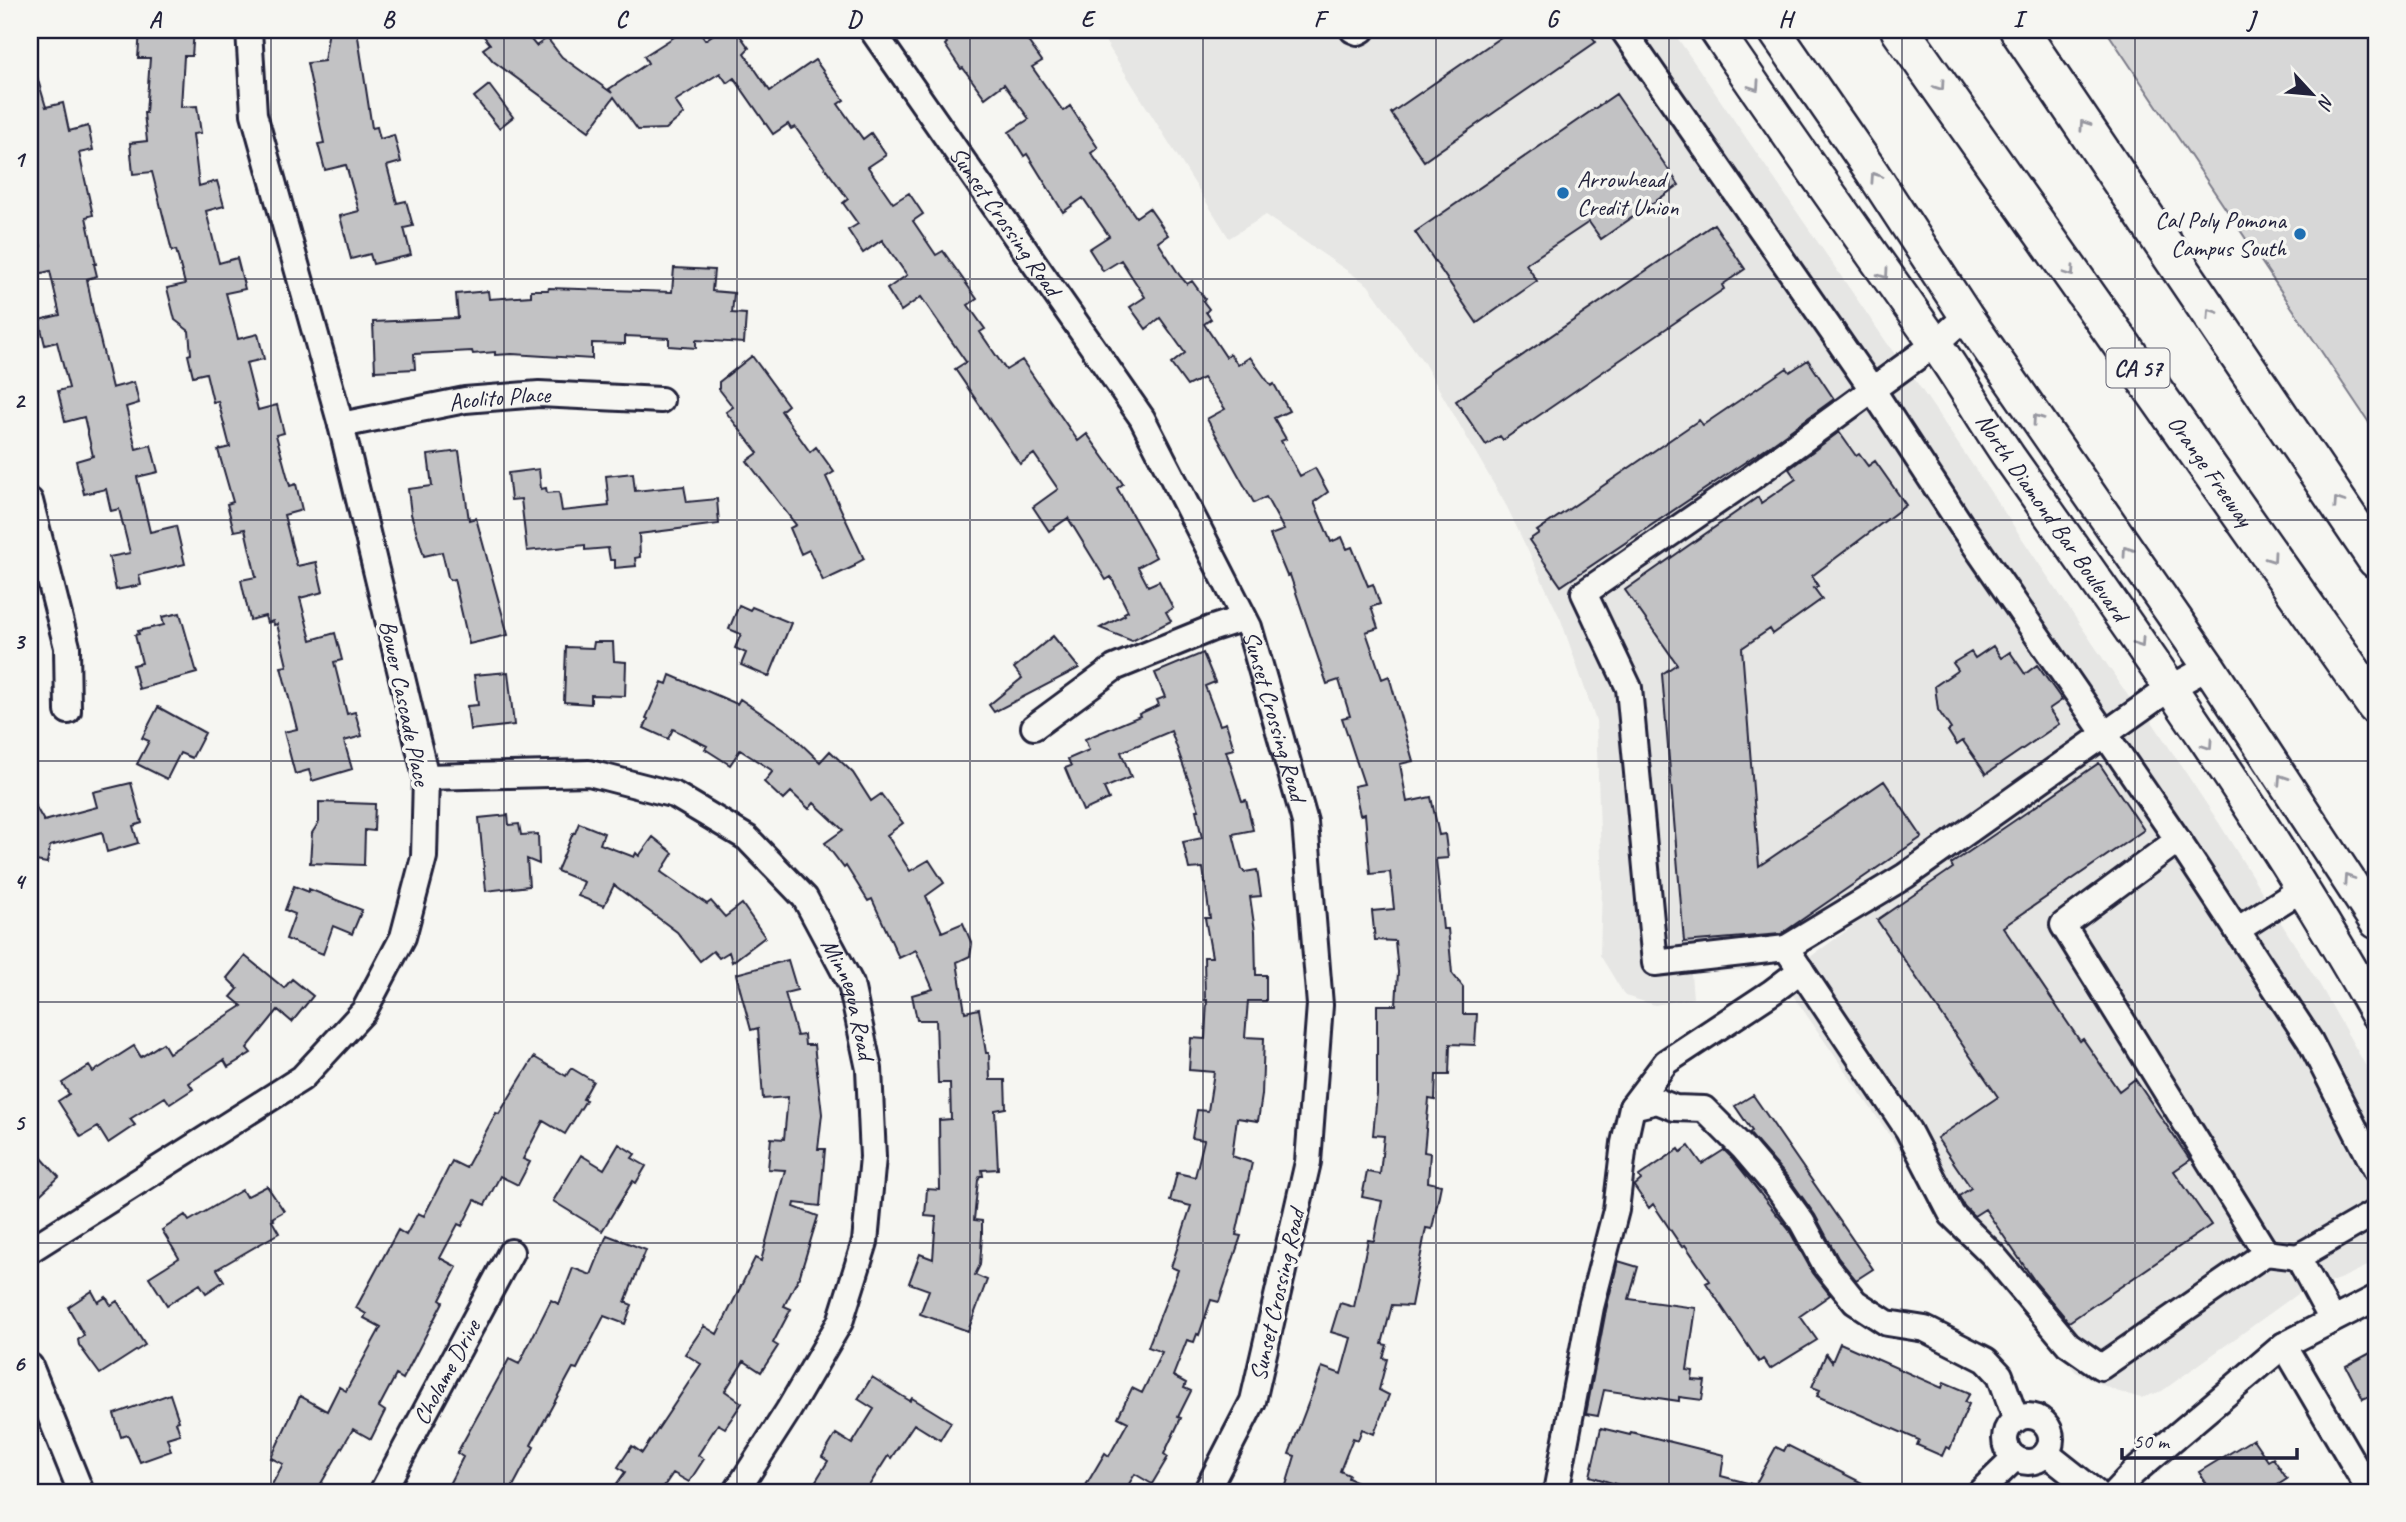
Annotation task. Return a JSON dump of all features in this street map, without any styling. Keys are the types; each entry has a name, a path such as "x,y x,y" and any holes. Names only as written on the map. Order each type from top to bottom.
{"highway":[{"name":"Orange Freeway","path":"1900,30 2376,706"},
{"path":"2020,30 2376,559"}],"main road":[{"name":"North Diamond Bar Boulevard","path":"1717,30 2171,688 2338,945 2376,1013"},
{"name":"North Diamond Bar Boulevard","path":"1774,30 1872,172 1966,316 2208,667 2376,922"}],"street":[{"name":"Bower Cascade Place","path":"30,1250 302,1078 364,1011 403,937 424,857 426,777 341,425 254,114 249,30"},
{"name":"Sunset Crossing Road","path":"872,30 1142,418 1249,627 1305,822 1320,1005 1308,1162 1253,1401 1206,1492"},
{"path":"1353,30 1362,30"},
{"path":"1623,30 1872,388 1961,525 2178,840 2310,1041 2376,1170"},
{"path":"1966,316 1935,344 1751,478 1584,593 1629,688 1655,963 1786,948 1905,876 2105,733 2171,688 2208,667"},
{"name":"Acolito Place","path":"341,425 465,400 539,394 661,400"},
{"path":"30,501 67,647 68,710"},
{"path":"1034,727 1114,668 1244,618"},
{"name":"Minnequa Road","path":"426,777 589,773 675,795 747,838 805,898 850,984 869,1069 873,1157 865,1242 840,1322 736,1492"},
{"path":"2178,840 2063,925 2266,1253"},
{"path":"2237,930 2302,889"},
{"path":"1786,948 1908,1130 1952,1215 1993,1255 2068,1344 2101,1367 2266,1253 2298,1256 2376,1212"},
{"path":"1556,1492 1591,1307 1616,1210 1624,1143 1632,1107 1666,1062 1801,970"},
{"path":"1632,1107 1657,1101 1675,1108 1704,1109 1743,1148 1778,1189 1802,1222 1826,1266 1855,1302 1887,1323 1925,1329 1986,1360 2000,1375 2015,1420"},
{"name":"Cholame Drive","path":"382,1492 511,1252"},
{"path":"2298,1256 2332,1320"},
{"path":"2121,1490 2134,1472 2284,1345 2376,1298"},
{"path":"2284,1345 2370,1492 2376,1488"},
{"path":"30,1366 81,1492"},
{"path":"2024,1416 2041,1420 2051,1436 2047,1454 2032,1462 2022,1462 2015,1458 2008,1452 2005,1443 2009,1426 2024,1416"},
{"path":"2047,1454 2095,1492"},
{"path":"1980,1492 2015,1458"}],"shaded area":[{"path":"1098,30 1672,30 1896,356 1905,365 2131,700 1755,969 1691,974 1693,998 1655,1005 1625,996 1600,955 1602,885 1596,721 1561,620 1507,507 1424,363 1368,285 1266,215 1229,238"},
{"name":"Cal Poly Pomona Campus South","path":"2106,30 2376,30 2376,433"},
{"path":"2147,714 2219,823 2321,987 2376,1084 2376,1262 2297,1294 2162,1391 2141,1398 2116,1391 2076,1372 1979,1265 1781,978"}],"building":[{"path":"140,30 194,30 192,56 184,56 181,107 197,106 201,133 193,134 199,186 217,181 224,206 206,211 219,263 237,258 245,289 226,293 238,339 258,334 264,359 246,363 258,410 277,405 284,433 276,435 290,486 296,484 302,510 284,515 297,566 316,562 323,592 300,598 311,640 335,633 342,660 334,662 347,714 355,712 362,736 344,741 352,769 312,781 309,770 295,774 284,732 297,729 281,667 287,666 277,624 274,625 273,621 267,623 265,616 250,620 241,580 256,577 245,529 234,531 227,504 233,502 218,450 230,447 218,401 213,402 206,373 193,376 188,355 191,354 189,331 175,320 167,288 185,284 176,250 172,251 152,172 133,174 130,143 147,141 144,113 150,58 138,58"},
{"path":"329,30 357,30 372,128 377,127 380,139 394,135 401,162 387,166 397,203 406,201 413,226 404,228 411,255 373,264 370,254 351,259 340,216 359,211 346,165 325,170 318,144 324,143 307,63 324,61"},
{"path":"479,30 523,30 536,46 547,38 562,57 612,93 609,89 648,63 644,56 674,37 669,30 698,30 705,40 720,30 736,30 749,48 744,53 770,91 815,60 844,100 838,104 863,139 871,133 886,155 868,167 893,203 909,193 923,214 913,221 936,255 943,251 977,299 968,305 985,329 980,332 1006,370 1022,360 1078,441 1087,434 1123,484 1117,488 1156,557 1138,567 1148,586 1159,581 1173,608 1166,612 1171,621 1132,641 1100,628 1128,611 1111,577 1106,580 1068,518 1049,531 1033,507 1058,489 1034,454 1020,464 955,369 966,362 921,297 901,311 887,289 907,275 882,240 863,253 848,230 858,224 843,203 848,199 795,127 791,129 788,124 773,134 734,78 727,83 720,73 675,101 684,114 666,129 638,130 614,97 589,131 493,61 483,49 490,44"},
{"path":"938,30 1020,30 1042,61 1032,67 1063,111 1070,106 1098,148 1091,153 1136,217 1149,208 1168,235 1158,242 1180,276 1187,284 1192,281 1205,299 1203,301 1209,309 1206,312 1211,319 1204,324 1226,357 1230,354 1238,365 1250,357 1271,386 1274,384 1289,411 1274,418 1286,439 1281,441 1300,476 1315,468 1328,492 1314,502 1331,542 1342,537 1347,549 1352,547 1368,586 1373,584 1380,604 1371,607 1378,628 1366,632 1382,679 1389,676 1413,761 1400,764 1407,802 1431,797 1439,835 1445,834 1448,858 1436,859 1443,929 1448,929 1452,973 1463,987 1463,1014 1477,1014 1475,1045 1450,1044 1449,1075 1436,1075 1435,1100 1429,1099 1424,1152 1430,1153 1428,1182 1441,1185 1432,1229 1426,1228 1411,1306 1392,1305 1382,1344 1387,1345 1383,1358 1387,1359 1379,1390 1389,1395 1374,1434 1362,1429 1358,1440 1353,1438 1340,1471 1349,1475 1348,1478 1380,1492 1284,1492 1295,1456 1289,1454 1322,1367 1341,1374 1351,1338 1331,1332 1340,1303 1354,1307 1368,1240 1374,1241 1382,1201 1362,1197 1367,1172 1380,1174 1384,1136 1373,1135 1377,1094 1377,1005 1396,1005 1398,972 1395,941 1375,940 1372,911 1394,909 1390,872 1370,874 1365,814 1360,815 1354,786 1364,784 1342,718 1350,716 1339,680 1327,684 1290,575 1287,576 1270,535 1284,530 1266,497 1254,503 1207,419 1225,409 1203,378 1187,386 1171,364 1185,353 1160,318 1146,329 1130,307 1145,297 1121,260 1103,271 1089,249 1109,236 1083,198 1063,212 1027,154 1024,156 1009,132 1029,119 1004,84 985,98 963,68 961,69"},
{"path":"1511,30 1587,30 1596,42 1424,161 1391,113"},
{"path":"35,70 46,107 63,103 69,131 88,126 93,150 79,153 93,215 86,217 97,276 87,279 93,311 112,388 134,382 139,403 126,407 136,449 151,445 158,472 137,477 150,532 176,526 185,564 139,575 141,585 116,590 109,557 130,553 119,509 111,511 106,489 84,494 76,461 93,456 84,417 65,422 58,391 69,388 57,342 45,345 39,320 60,315 50,271 30,276 30,250 41,247 30,204 30,71"},
{"path":"489,85 513,117 499,128 474,97"},
{"path":"1616,94 1679,185 1601,239 1589,222 1526,264 1537,281 1477,323 1415,232"},
{"path":"1714,224 1745,269 1722,285 1724,289 1503,440 1500,436 1486,445 1456,401"},
{"path":"674,268 714,270 712,291 734,293 732,313 746,314 744,343 696,340 696,348 669,346 669,338 625,336 625,344 592,343 592,359 495,355 495,352 473,354 472,351 414,354 415,369 375,371 373,322 458,318 456,294 488,291 489,299 531,296 531,290 549,288 672,292"},
{"path":"752,356 788,405 781,411 810,452 816,447 834,472 826,477 864,559 823,581 809,550 801,554 790,528 796,525 747,461 758,453 726,412 733,407 719,389 719,382"},
{"path":"1808,360 1834,399 1561,586 1529,540 1539,533 1537,531 1699,420 1703,425 1787,368 1790,372"},
{"path":"1839,432 1856,456 1859,454 1868,466 1875,461 1906,505 1812,576 1818,586 1814,588 1822,599 1773,634 1770,629 1742,648 1759,866 1884,781 1922,837 1781,934 1684,942 1662,674 1677,664 1625,590 1758,497 1761,503 1796,479 1789,469"},
{"path":"459,451 469,520 476,518 508,635 469,644 454,579 450,580 448,577 442,552 424,556 411,514 408,489 432,486 428,455"},
{"path":"539,469 541,489 546,488 547,493 559,492 562,511 609,506 606,476 633,473 635,491 684,486 687,502 717,499 719,524 639,534 640,557 635,558 636,566 615,568 615,560 610,560 608,548 585,550 585,545 527,551 521,499 511,500 508,473"},
{"path":"739,605 750,610 752,607 791,623 769,677 741,665 746,653 735,648 741,634 729,629"},
{"path":"180,613 197,673 139,689 133,665 142,663 135,635 139,634 138,631 164,625 162,617"},
{"path":"1053,636 1079,668 994,712 989,705 1022,678 1014,668"},
{"path":"594,642 613,642 614,661 626,662 625,696 591,695 591,704 564,702 566,647 593,648"},
{"path":"1993,646 2001,658 2010,652 2025,674 2037,665 2062,700 2049,709 2059,724 1986,774 1963,741 1957,745 1948,731 1951,729 1938,710 1935,686 1958,670 1953,663 1971,652 1975,658"},
{"path":"1203,653 1215,682 1205,686 1220,725 1226,723 1234,749 1226,751 1242,801 1246,800 1253,830 1233,834 1242,870 1257,870 1261,896 1250,897 1255,931 1256,975 1266,975 1266,1001 1248,1001 1245,1037 1264,1038 1262,1095 1258,1121 1237,1118 1232,1156 1252,1163 1236,1235 1241,1236 1219,1302 1211,1300 1199,1335 1197,1334 1194,1342 1187,1340 1173,1376 1186,1383 1184,1388 1191,1391 1164,1454 1168,1457 1152,1484 1135,1474 1124,1492 1082,1492 1105,1453 1109,1456 1128,1422 1118,1417 1132,1388 1142,1393 1162,1352 1148,1347 1178,1270 1171,1267 1191,1206 1170,1201 1177,1173 1195,1177 1204,1140 1192,1138 1197,1110 1208,1111 1214,1072 1189,1070 1191,1038 1205,1039 1207,1000 1204,957 1212,957 1205,918 1210,918 1203,868 1189,869 1183,842 1202,838 1196,810 1199,810 1171,731 1121,752 1131,777 1104,788 1109,799 1083,811 1065,768 1071,766 1068,759 1089,750 1085,739 1159,705 1157,700 1165,697 1155,673"},
{"path":"508,672 514,725 470,730 467,706 478,705 474,675"},
{"path":"670,675 737,704 740,699 789,732 820,762 830,751 853,773 871,801 881,794 903,823 887,835 910,871 929,860 944,883 926,896 942,932 963,923 972,944 970,956 957,962 965,1012 979,1009 986,1053 989,1053 990,1080 1005,1080 1006,1108 995,1110 998,1169 982,1170 983,1176 978,1180 974,1220 982,1221 982,1235 980,1265 975,1275 987,1280 968,1331 920,1314 929,1290 909,1283 920,1254 933,1259 936,1217 925,1216 927,1189 940,1190 939,1120 951,1119 950,1083 938,1083 936,1020 917,1020 912,995 933,989 916,950 899,958 872,899 868,901 846,866 844,868 825,843 843,830 814,803 809,809 791,792 783,800 764,782 773,771 740,750 730,765 705,749 707,746 673,729 668,739 644,728 662,682 667,684"},
{"path":"158,707 205,733 192,758 180,753 167,779 137,764 149,741 142,738"},
{"path":"2099,763 2144,830 2003,927 2080,1041 2083,1039 2119,1091 2135,1079 2190,1160 2174,1171 2211,1225 2069,1322 2036,1283 1985,1209 1974,1216 1959,1196 1971,1188 1937,1138 1998,1097 1877,920 1953,868 1951,864"},
{"path":"131,783 142,823 133,826 138,843 107,852 102,832 50,846 47,863 30,860 30,797 44,821 97,807 93,792"},
{"path":"319,802 375,804 374,831 365,830 364,865 310,863 312,833 319,822"},
{"path":"508,815 509,825 519,824 521,835 538,834 539,864 527,859 529,886 486,891 479,818"},
{"path":"579,823 604,833 600,844 634,857 636,853 639,856 653,837 673,853 661,872 707,904 711,901 725,917 742,904 765,937 732,962 729,952 719,958 713,951 700,961 677,932 614,885 604,906 578,896 584,882 557,871"},
{"path":"294,886 309,892 309,889 362,910 352,934 333,926 323,954 286,939 295,914 285,910"},
{"path":"245,956 284,988 292,979 313,996 292,1022 278,1010 247,1048 251,1053 228,1067 224,1060 189,1083 193,1089 170,1104 165,1097 130,1119 135,1125 108,1143 98,1127 81,1137 58,1101 69,1094 62,1083 89,1066 93,1072 134,1046 141,1057 163,1043 169,1053 242,1006 231,997 238,989 227,978"},
{"path":"788,960 797,990 785,993 797,1036 804,1035 805,1045 814,1045 822,1114 818,1149 825,1149 820,1206 795,1203 794,1207 818,1216 800,1275 784,1306 791,1309 773,1343 778,1346 761,1372 744,1361 725,1391 742,1403 725,1428 718,1424 698,1455 704,1459 689,1482 673,1473 660,1492 611,1492 625,1472 618,1467 632,1446 642,1453 701,1364 685,1354 704,1326 717,1334 755,1258 761,1261 785,1170 768,1169 771,1138 784,1139 788,1097 763,1099 758,1028 751,1030 736,974"},
{"path":"534,1057 566,1076 571,1068 593,1081 583,1099 586,1100 565,1134 543,1121 523,1159 530,1162 518,1185 500,1176 485,1205 475,1200 462,1226 458,1224 440,1258 457,1267 440,1300 443,1302 403,1379 396,1375 379,1407 385,1411 371,1439 353,1429 316,1492 268,1492 283,1464 271,1458 300,1396 327,1411 339,1387 346,1391 381,1327 364,1318 366,1314 356,1308 398,1230 406,1235 418,1213 424,1216 452,1161 466,1168 496,1113 499,1114"},
{"path":"1753,1095 1873,1269 1856,1280 1838,1258 1815,1215 1790,1180 1749,1133 1752,1131 1735,1106"},
{"path":"619,1144 635,1154 632,1158 646,1166 636,1183 633,1181 602,1231 553,1201 581,1155 604,1169"},
{"path":"30,1145 59,1177 30,1204"},
{"path":"1689,1146 1702,1164 1724,1150 1732,1158 1789,1230 1813,1273 1830,1295 1800,1316 1817,1340 1770,1369 1763,1359 1759,1362 1706,1283 1710,1281 1685,1245 1682,1247 1653,1204 1649,1208 1634,1186 1641,1180 1639,1176 1679,1149 1681,1152"},
{"path":"267,1186 284,1211 272,1218 279,1233 217,1269 224,1281 206,1293 200,1284 167,1305 149,1277 179,1258 162,1230 185,1215 189,1221 242,1190 246,1197"},
{"path":"607,1235 646,1250 625,1302 632,1305 625,1324 604,1316 577,1369 573,1368 531,1445 534,1447 510,1492 445,1492 463,1457 457,1453 509,1359 519,1364 551,1300 559,1304 573,1268 591,1275"},
{"path":"1618,1261 1638,1267 1629,1299 1696,1308 1687,1370 1693,1371 1692,1380 1705,1381 1702,1400 1679,1397 1679,1401 1604,1390 1598,1416 1586,1414"},
{"path":"92,1291 98,1302 106,1297 111,1305 117,1301 145,1345 100,1374 79,1345 78,1340 84,1335 68,1307"},
{"path":"1840,1343 1942,1388 1944,1382 1970,1393 1965,1402 1969,1404 1950,1449 1946,1447 1942,1456 1917,1445 1919,1440 1817,1396 1820,1390 1812,1387 1826,1354 1832,1362"},
{"path":"2376,1350 2376,1393 2363,1399 2346,1366"},
{"path":"872,1377 951,1422 940,1440 914,1424 891,1458 888,1456 865,1492 809,1492 828,1461 822,1457 836,1434 852,1444 874,1409 858,1399"},
{"path":"170,1394 179,1421 176,1422 180,1434 167,1438 171,1451 140,1462 128,1435 121,1437 114,1414"},
{"path":"1601,1428 1630,1435 1631,1432 1724,1455 1721,1476 1755,1485 1776,1447 1784,1451 1787,1445 1880,1492 1768,1492 1757,1487 1757,1492 1633,1492 1590,1476"},
{"path":"2253,1439 2268,1461 2273,1458 2287,1479 2267,1492 2212,1492 2199,1472"}],"place":[{"name":"Arrowhead Credit Union","path":"1563,193"},
{"name":"Cal Poly Pomona Campus South","path":"2300,234"}]}
